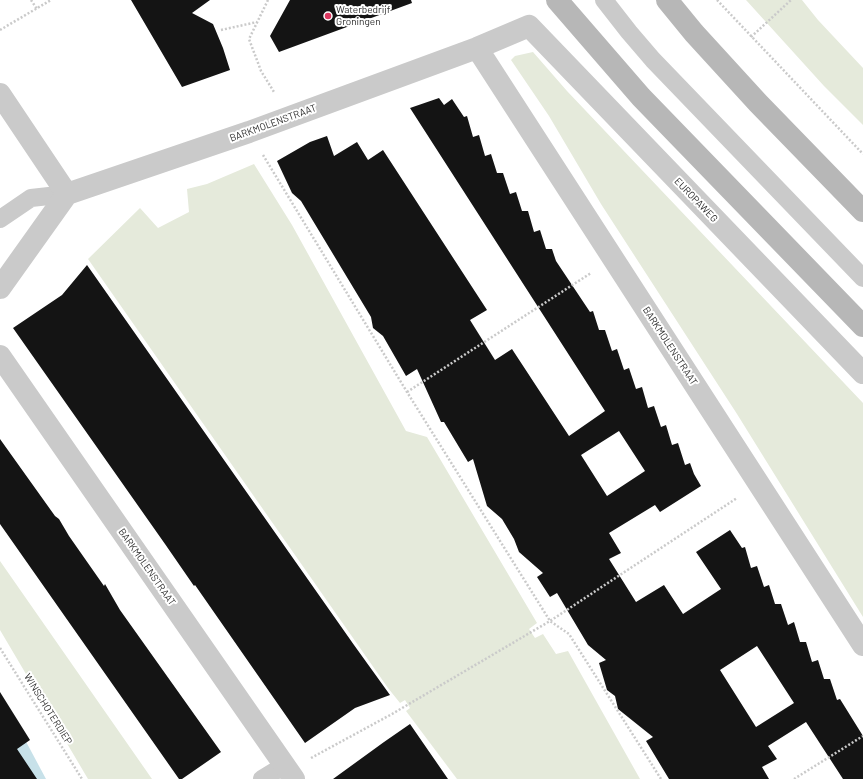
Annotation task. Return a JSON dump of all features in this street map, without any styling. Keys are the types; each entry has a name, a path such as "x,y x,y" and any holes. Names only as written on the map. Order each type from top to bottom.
{"main road":[{"path":"557,0 641,97 863,326"},
{"path":"667,0 694,33 758,103 863,212"}],"street":[{"name":"BARKMOLENSTRAAT","path":"67,194 249,132 478,48 529,26"},
{"name":"EUROPAWEG","path":"529,26 863,373"},
{"name":"BARKMOLENSTRAAT","path":"478,48 863,645"},
{"path":"0,94 67,194 0,288"},
{"name":"BARKMOLENSTRAAT","path":"0,356 289,772"}],"lane":[{"path":"604,0 653,60 863,278"},
{"path":"0,219 31,198 67,194"},
{"path":"262,779 289,772"}],"path":[{"path":"31,0 37,9"},
{"path":"0,30 51,0"},
{"path":"268,0 249,39 261,71 274,92"},
{"path":"717,0 863,154"},
{"path":"751,37 791,0"},
{"path":"221,30 258,22"},
{"path":"249,132 407,392 550,621 569,634 661,779"},
{"path":"407,392 613,258"},
{"path":"289,772 540,628 759,483"},
{"name":"WINSCHOTERDIEP","path":"0,648 82,779"},
{"path":"794,779 863,736"}],"shaded area":[{"path":"746,0 802,0 818,20 863,68 863,125 824,86"},
{"path":"533,52 567,91 863,403 863,617 737,414 601,204 549,116 511,60 515,56"},
{"path":"254,164 292,225 406,431 427,437 537,623 529,629 535,638 543,634 556,654 568,651 640,779 457,779 406,711 410,708 405,700 400,703 388,688 88,259 140,208 158,228 189,212 187,189 207,184"},
{"path":"0,561 152,779 88,779 0,630"}],"water":[{"path":"0,702 23,736 46,779 0,779"}],"building":[{"path":"131,0 210,0 192,13 213,24 230,70 182,87"},
{"name":"Waterbedrijf Groningen","path":"290,0 411,0 412,3 279,52 270,36"},
{"path":"439,98 444,105 452,99 464,117 467,116 473,137 479,135 485,156 491,154 497,173 503,173 510,194 516,192 522,211 528,211 534,232 540,230 546,249 552,249 556,261 590,312 593,311 599,330 605,330 612,351 617,349 624,370 629,368 636,389 642,387 648,408 654,406 661,427 666,425 672,445 678,443 685,465 690,463 701,486 660,512 655,505 609,533 621,553 609,559 636,602 664,585 683,614 721,589 696,552 730,530 742,548 745,547 751,568 757,566 764,587 769,585 775,604 781,604 788,625 794,622 800,642 806,642 812,662 818,660 824,679 830,679 837,700 840,699 863,736 863,779 843,779 806,722 768,746 777,759 762,767 769,779 669,779 646,741 653,737 618,709 615,696 607,690 599,663 606,660 588,645 557,593 550,597 537,577 543,573 519,552 514,539 502,519 487,506 473,459 468,462 444,422 441,422 417,369 406,376 383,336 373,328 371,317 301,201 292,193 277,161 310,142 327,136 334,156 357,142 368,160 383,150 487,310 470,320 495,360 512,349 569,436 605,411 410,108","holes":["619,431 645,471 607,496 581,455","757,646 794,703 756,727 720,670"]},
{"path":"87,265 390,695 355,708 305,743 195,585 194,586 13,328 62,295"},
{"path":"0,439 55,516 59,519 104,586 105,584 120,610 221,752 182,779 179,779 0,524"},
{"path":"0,692 30,740 17,749 37,779 0,779"},
{"path":"410,724 448,779 333,779 384,742"}],"place":[{"name":"Waterbedrijf Groningen","path":"328,16"}]}
